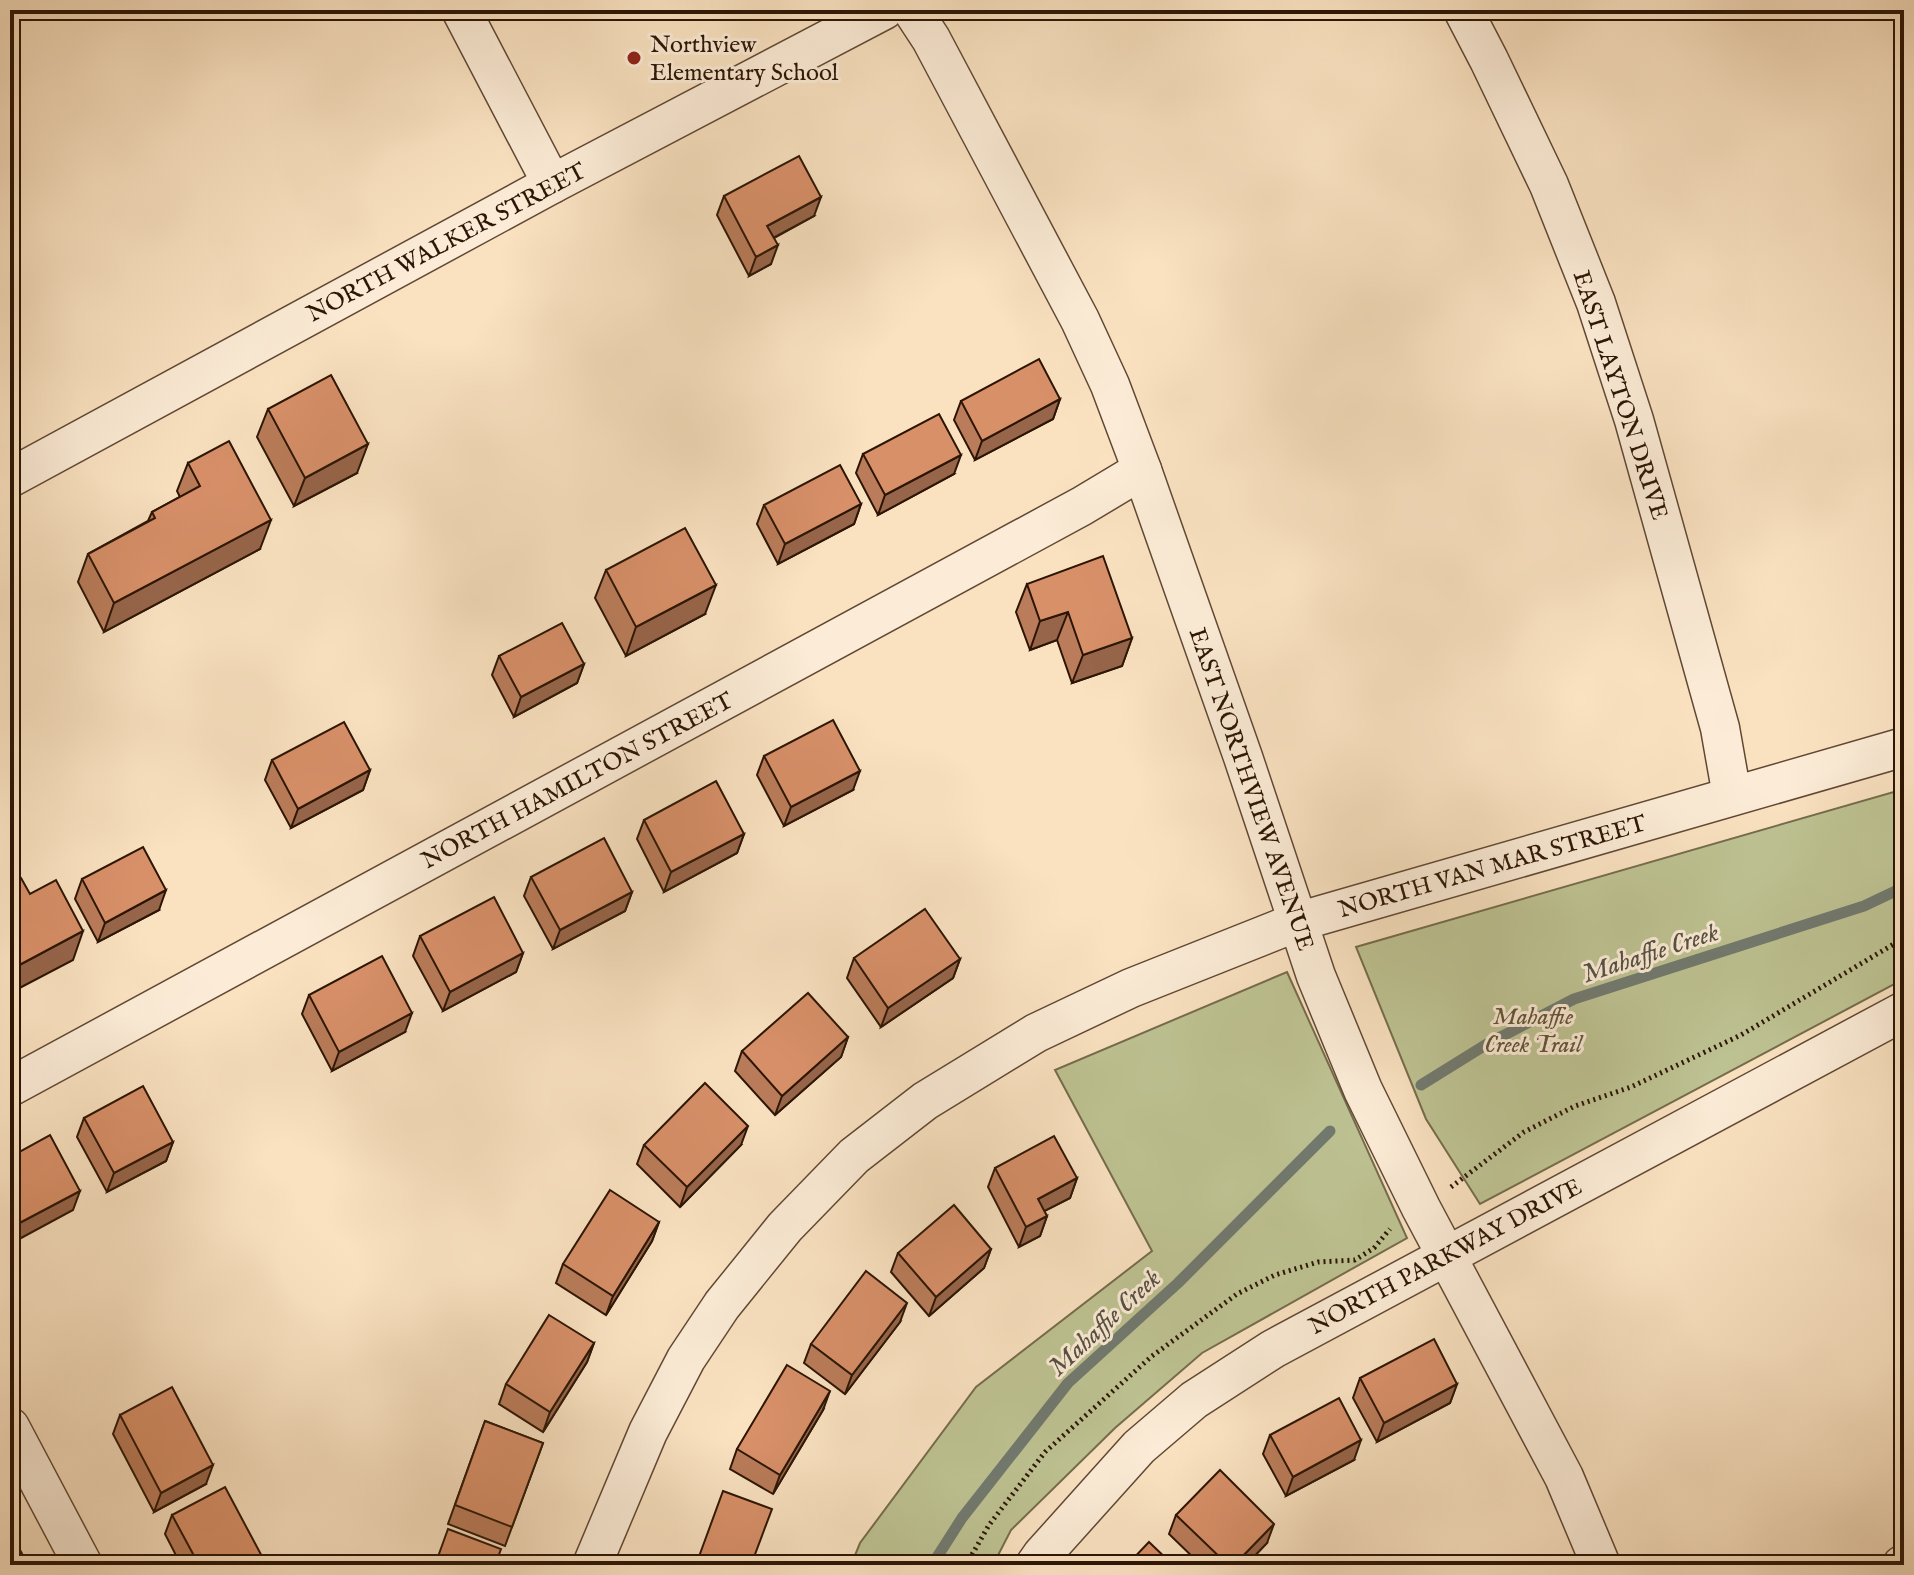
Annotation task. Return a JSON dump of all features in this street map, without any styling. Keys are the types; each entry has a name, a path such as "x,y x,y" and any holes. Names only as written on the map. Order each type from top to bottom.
{"street":[{"path":"461,10 552,184"},
{"name":"NORTH WALKER STREET","path":"10,478 552,184 884,10"},
{"name":"EAST NORTHVIEW AVENUE","path":"912,10 931,39 1080,320 1110,385 1243,757 1316,976 1363,1090 1421,1208 1564,1477 1601,1565"},
{"name":"EAST LAYTON DRIVE","path":"1463,10 1549,185 1596,303 1634,420 1720,728 1732,796"},
{"name":"NORTH HAMILTON STREET","path":"10,1087 1082,506 1142,470"},
{"name":"NORTH VAN MAR STREET","path":"592,1565 648,1432 686,1359 722,1305 785,1227 854,1156 925,1101 1036,1033 1131,988 1297,922 1904,747"},
{"name":"NORTH PARKWAY DRIVE","path":"1035,1565 1139,1447 1194,1400 1273,1349 1904,1011"},
{"path":"10,1427 83,1565"}],"green space":[{"name":"Mahaffie Creek Trail","path":"1904,789 1904,979 1480,1204 1426,1119 1356,947"},
{"path":"1287,972 1407,1238 1202,1353 1115,1428 1011,1530 993,1565 851,1565 860,1543 976,1387 1152,1251 1055,1070"}],"building":[{"path":"799,156 821,197 767,226 778,245 756,257 724,196"},
{"path":"1039,359 1060,399 982,441 961,401"},
{"path":"331,375 368,444 305,478 268,409"},
{"path":"939,414 961,455 885,495 863,454"},
{"path":"229,441 271,520 114,603 88,554 155,518 152,512 200,486 188,463"},
{"path":"840,465 861,504 785,544 764,505"},
{"path":"685,528 716,585 636,627 606,570"},
{"path":"1103,556 1132,638 1083,655 1068,612 1040,621 1027,584"},
{"path":"562,623 584,664 521,697 499,656"},
{"path":"833,720 860,771 791,807 764,756"},
{"path":"344,722 370,770 298,809 272,760"},
{"path":"716,781 744,834 671,872 644,820"},
{"path":"604,838 632,892 560,930 531,877"},
{"path":"143,847 166,890 105,923 82,879"},
{"path":"21,878 30,894 56,880 83,931 10,970 10,884"},
{"path":"494,897 523,953 450,992 420,936"},
{"path":"925,909 960,959 888,1008 854,958"},
{"path":"382,956 412,1013 339,1052 309,995"},
{"path":"808,993 848,1037 782,1096 742,1051"},
{"path":"705,1083 748,1126 687,1187 644,1145"},
{"path":"143,1086 173,1142 114,1173 84,1118"},
{"path":"50,1135 80,1191 10,1228 10,1157"},
{"path":"1054,1136 1077,1178 1038,1199 1047,1216 1026,1227 995,1168"},
{"path":"610,1190 659,1222 613,1296 563,1264"},
{"path":"954,1205 991,1249 936,1297 898,1253"},
{"path":"866,1271 907,1303 852,1375 811,1344"},
{"path":"549,1315 594,1343 550,1412 506,1384"},
{"path":"1434,1339 1457,1384 1384,1423 1360,1378"},
{"path":"787,1365 830,1391 780,1475 737,1449"},
{"path":"172,1387 213,1465 161,1493 120,1415"},
{"path":"1339,1398 1361,1440 1293,1477 1270,1435"},
{"path":"485,1421 543,1443 512,1527 455,1505"},
{"path":"1220,1470 1274,1524 1234,1565 1228,1565 1176,1515"},
{"path":"225,1487 266,1564 199,1565 172,1515"},
{"path":"723,1491 772,1509 751,1565 707,1565 697,1562"},
{"path":"448,1529 501,1549 495,1565 435,1565"},
{"path":"10,1531 28,1565 10,1565"},
{"path":"1149,1542 1173,1565 1127,1565"}],"waterway":[{"name":"Mahaffie Creek","path":"1421,1085 1487,1044 1574,999 1864,906 1904,887"},
{"name":"Mahaffie Creek","path":"932,1565 962,1518 1068,1383 1178,1283 1330,1131"}],"place":[{"name":"Northview Elementary School","path":"634,58"}]}
